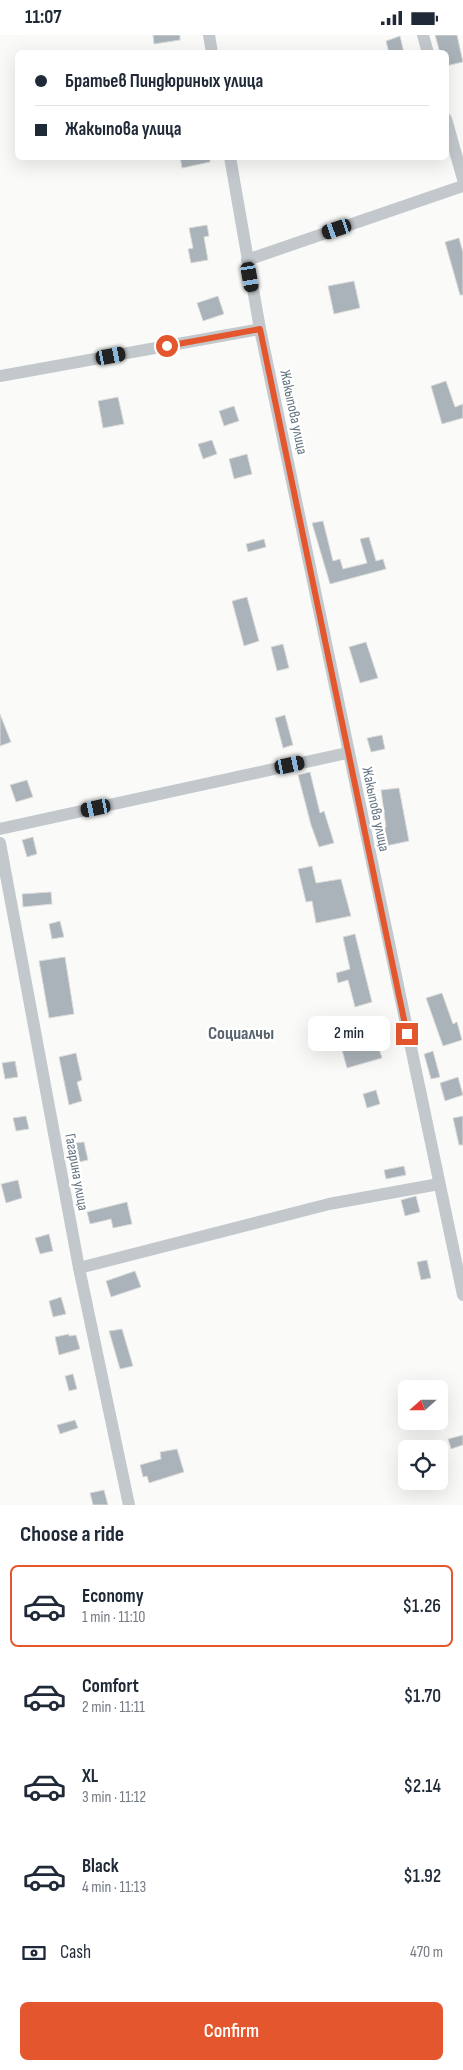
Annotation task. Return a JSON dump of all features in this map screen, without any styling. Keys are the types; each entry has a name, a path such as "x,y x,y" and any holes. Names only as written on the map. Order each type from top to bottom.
{"street":[{"path":"209,35 212,50"},
{"path":"423,35 427,50"},
{"path":"449,130 463,179"},
{"name":"Жакыпова улица","path":"230,160 260,329 347,753 463,1295"},
{"path":"247,260 463,186"},
{"path":"0,377 260,329"},
{"path":"0,829 347,753"},
{"name":"Гагарина улица","path":"0,843 79,1268 129,1505"},
{"path":"79,1268 329,1204 439,1184"}],"building":[{"path":"153,35 180,35 180,40 154,44"},
{"path":"435,35 457,35 463,62 449,65 449,50 439,50"},
{"path":"400,36 403,50 388,50 386,41"},
{"path":"181,160 210,160 210,162 182,168"},
{"path":"207,225 209,236 204,237 208,260 191,263 188,249 193,248 189,228"},
{"path":"459,238 463,252 463,295 460,295 445,242"},
{"path":"354,281 360,308 334,314 328,286"},
{"path":"218,296 224,314 203,321 197,303"},
{"path":"446,381 455,407 463,404 463,418 442,424 431,386"},
{"path":"118,397 124,424 103,428 98,401"},
{"path":"234,406 239,421 224,426 219,411"},
{"path":"212,440 217,454 203,459 198,444"},
{"path":"247,454 252,474 234,479 229,459"},
{"path":"323,521 333,561 340,559 343,569 367,563 360,539 369,537 376,561 383,559 386,569 330,584 312,523"},
{"path":"264,539 266,547 248,552 246,544"},
{"path":"247,597 259,641 244,646 232,601"},
{"path":"366,642 378,678 360,683 349,647"},
{"path":"283,644 289,668 277,671 271,647"},
{"path":"0,714 11,742 0,746"},
{"path":"285,715 293,745 283,748 275,718"},
{"path":"382,735 385,749 371,752 367,738"},
{"path":"310,772 320,813 324,811 334,843 319,847 311,825 298,775"},
{"path":"27,780 33,797 16,802 10,785"},
{"path":"399,788 409,841 381,847 377,829 386,827 381,790"},
{"path":"33,837 37,854 27,857 22,840"},
{"path":"312,866 316,883 341,879 351,916 316,923 312,901 306,902 298,869"},
{"path":"51,892 52,904 23,907 22,894"},
{"path":"60,921 64,937 52,939 49,924"},
{"path":"355,934 372,1002 355,1007 348,980 338,983 336,973 350,969 343,937"},
{"path":"65,957 74,1014 49,1018 39,961"},
{"path":"442,993 453,1024 457,1022 462,1040 443,1046 426,998"},
{"path":"376,1039 382,1058 347,1068 342,1050"},
{"path":"433,1051 440,1077 431,1079 424,1054"},
{"path":"76,1053 82,1080 77,1082 82,1101 69,1105 59,1057"},
{"path":"15,1061 18,1077 5,1079 2,1063"},
{"path":"458,1077 463,1095 445,1101 440,1083"},
{"path":"376,1090 380,1104 367,1108 363,1094"},
{"path":"26,1116 29,1129 16,1131 13,1118"},
{"path":"463,1116 463,1145 459,1145 453,1118"},
{"path":"84,1142 88,1160 79,1162 75,1143"},
{"path":"404,1166 406,1175 386,1179 384,1170"},
{"path":"18,1180 22,1198 6,1203 1,1184"},
{"path":"416,1196 420,1212 405,1216 401,1200"},
{"path":"127,1202 132,1224 113,1228 111,1219 90,1224 87,1212"},
{"path":"49,1234 53,1251 40,1254 35,1238"},
{"path":"427,1260 431,1278 421,1280 417,1262"},
{"path":"135,1271 141,1287 111,1297 106,1281"},
{"path":"61,1297 66,1314 53,1317 49,1301"},
{"path":"122,1329 133,1366 120,1369 109,1331"},
{"path":"69,1334 69,1336 76,1335 80,1349 59,1355 55,1337"},
{"path":"73,1374 77,1389 69,1391 65,1376"},
{"path":"75,1420 78,1428 60,1434 57,1425"},
{"path":"463,1435 463,1445 451,1449 448,1439"},
{"path":"177,1449 184,1472 149,1483 147,1476 143,1477 140,1465 161,1459 160,1452"},
{"path":"104,1490 108,1505 93,1505 90,1493"}],"district":[{"name":"Социалчы","path":"241,1033"}],"route":[{"path":"167,346 260,329 407,1034"}]}
